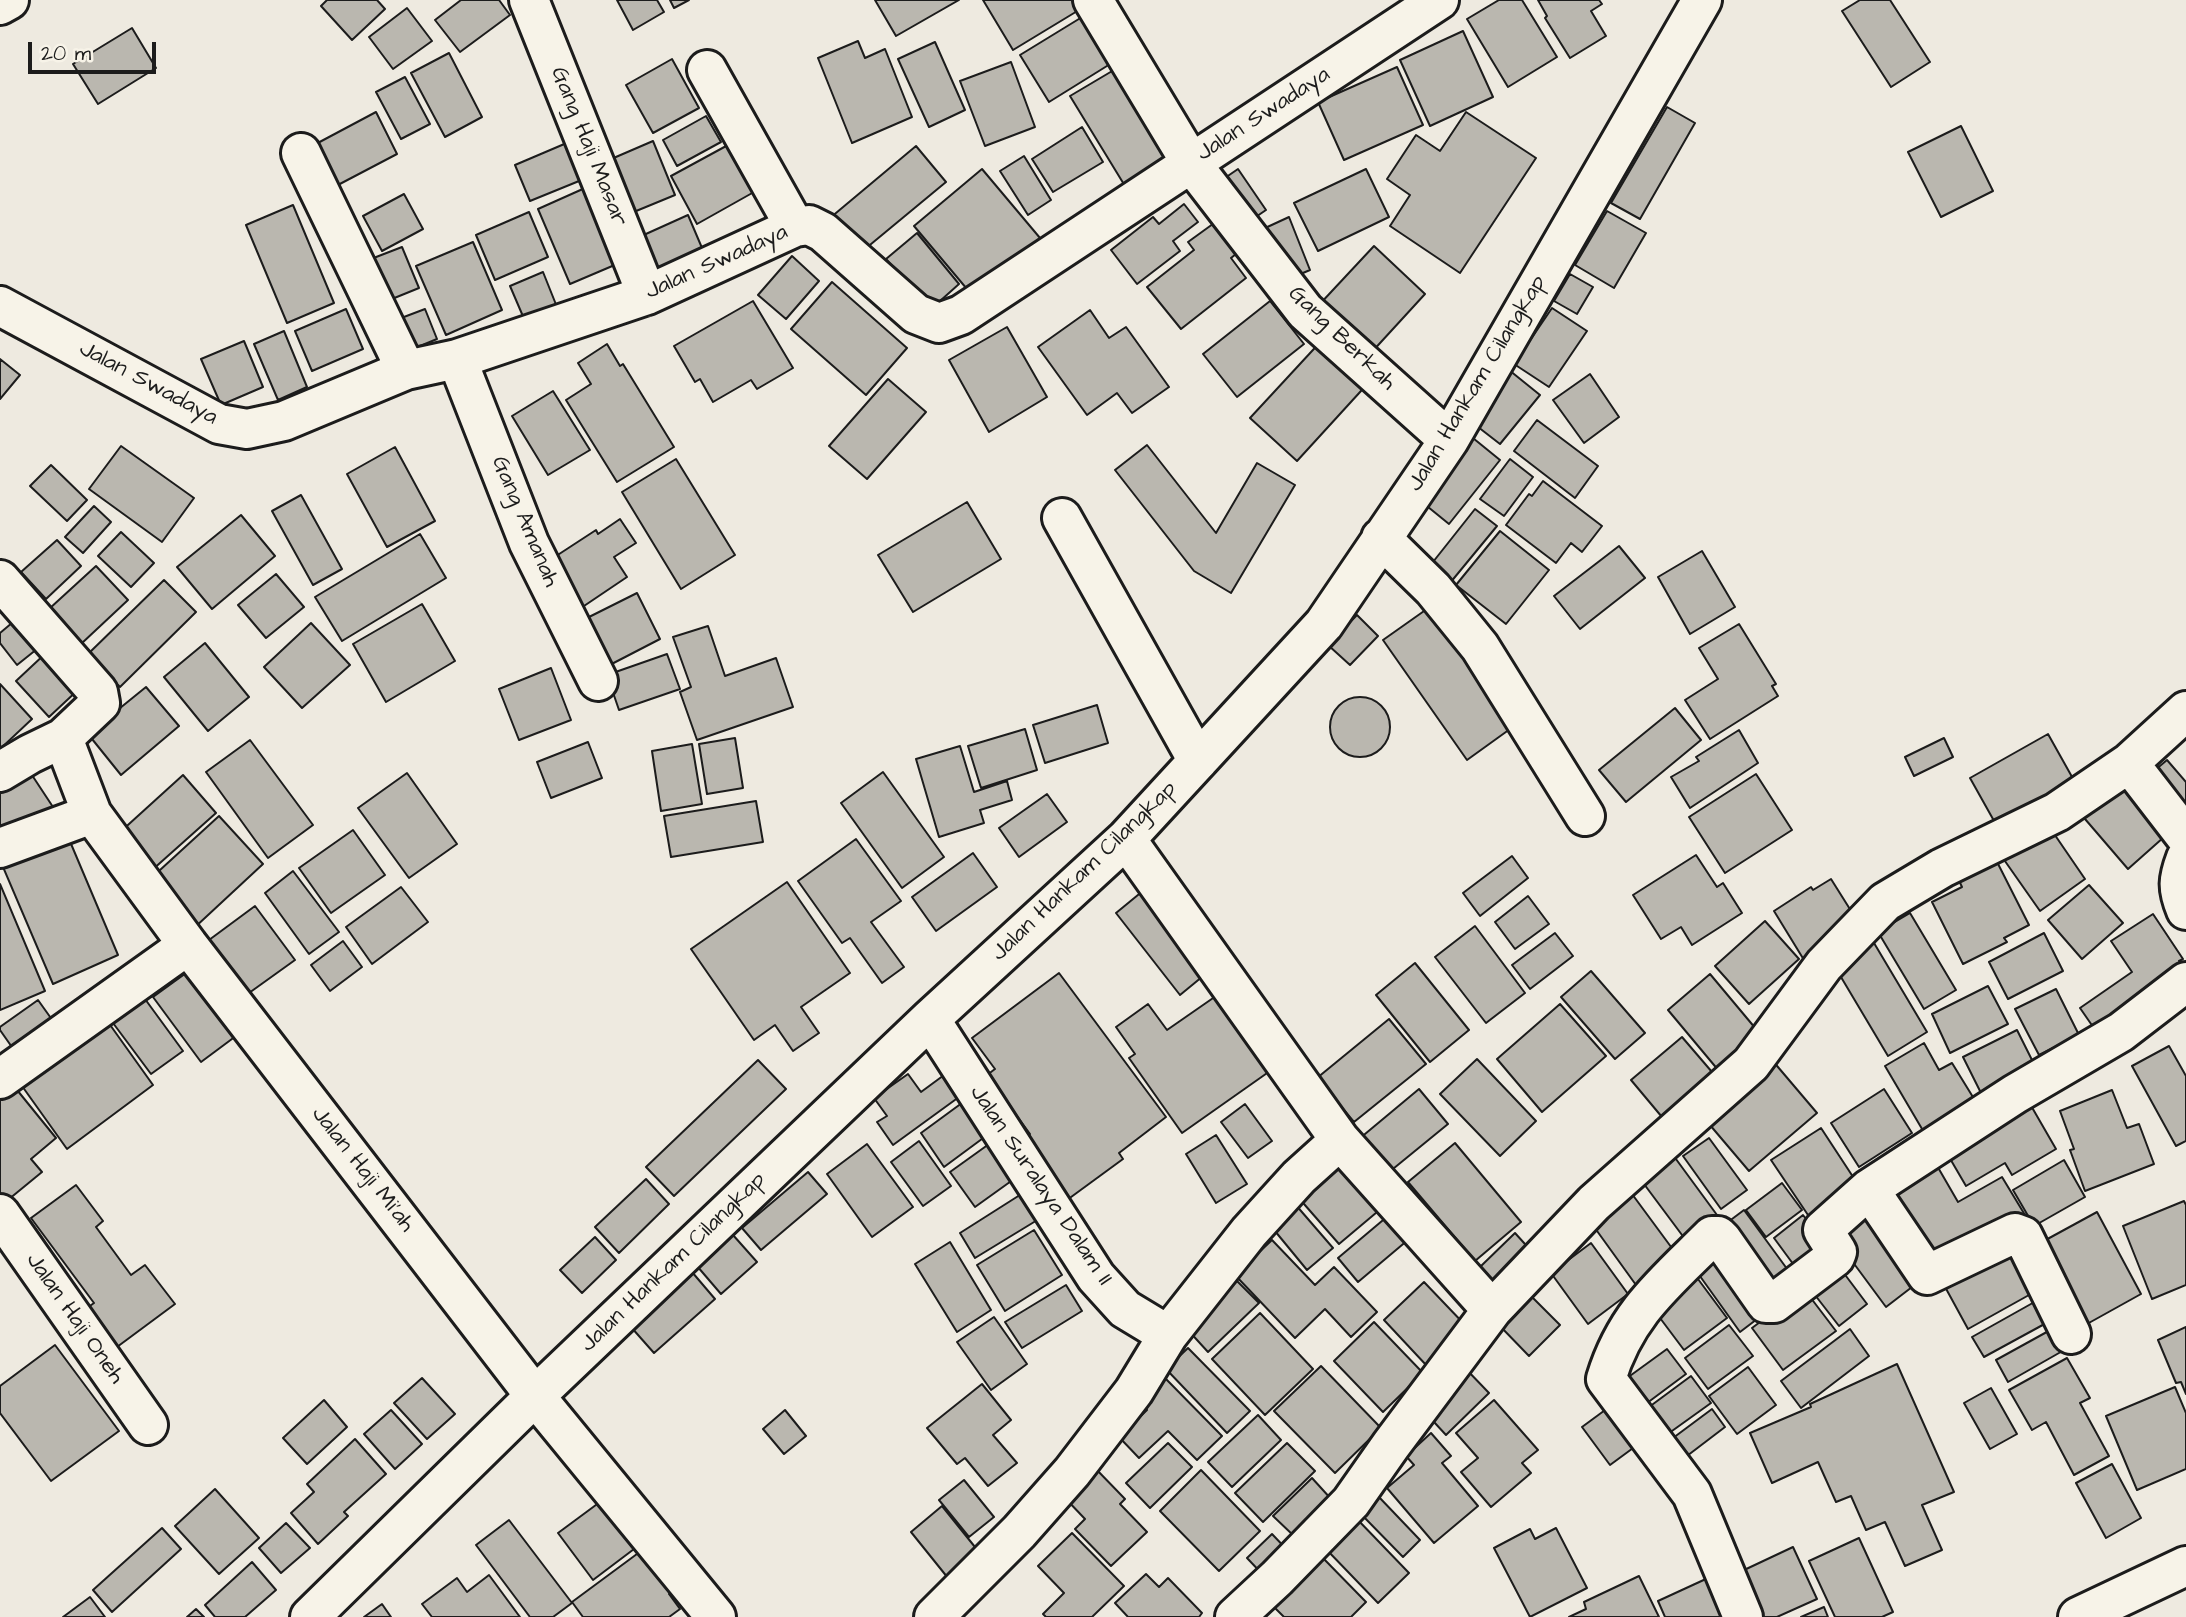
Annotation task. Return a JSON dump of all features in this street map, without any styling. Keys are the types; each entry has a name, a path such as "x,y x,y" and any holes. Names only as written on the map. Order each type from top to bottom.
{"street":[{"path":"0,5 9,0"},
{"name":"Gang Haji Masar","path":"528,0 647,295"},
{"name":"Gang Berkah","path":"1093,0 1191,163 1305,311 1449,440"},
{"name":"Jalan Swadaya","path":"0,306 219,424 247,429 284,421 406,370 457,359 647,295 795,227 808,225 823,232 916,314 939,323 961,316 1439,0"},
{"name":"Jalan Hankam Cilangkap","path":"310,1617 535,1396 930,1019 1126,839 1324,624 1449,440 1702,0"},
{"path":"707,70 795,227"},
{"path":"301,153 406,370"},
{"name":"Gang Amanah","path":"457,359 529,543 598,681"},
{"path":"1062,517 1198,761"},
{"path":"1381,538 1433,589 1480,647 1586,816"},
{"path":"0,579 100,697 100,702 63,738 0,772"},
{"path":"1235,1617 1278,1578 1352,1502 1391,1444 1492,1310 1594,1203 1751,1064 1824,965 1885,902 1942,868 2057,812 2129,763 2186,711"},
{"name":"Jalan Haji Mi'ah","path":"63,738 92,814 188,945 535,1396 715,1616"},
{"path":"2129,763 2186,837"},
{"path":"0,848 92,814"},
{"path":"1126,839 1340,1140 1492,1310"},
{"path":"2186,858 2178,879 2186,910"},
{"path":"0,1079 188,945"},
{"path":"1744,1617 1692,1494 1606,1379 1615,1353 1646,1302 1712,1236 1718,1236 1766,1303 1774,1303 1835,1257 1837,1252 1823,1230 1869,1189 2015,1094 2121,1032 2186,982"},
{"name":"Jalan Suralaya Dalam II","path":"930,1019 1096,1277 1125,1308 1168,1335"},
{"path":"934,1617 1019,1532 1072,1472 1135,1391 1168,1335 1249,1231 1299,1177 1340,1140"},
{"path":"1869,1189 1927,1275 2015,1233 2023,1236 2071,1334"},
{"name":"Jalan Haji Oneh","path":"0,1214 148,1425"},
{"path":"2078,1617 2186,1566"}],"building":[{"path":"327,0 377,0 385,9 352,40 321,6"},
{"path":"461,0 499,0 510,15 460,52 435,20"},
{"path":"617,0 657,0 664,12 633,30"},
{"path":"670,0 689,0 674,8"},
{"path":"875,0 959,0 896,36"},
{"path":"983,0 1073,0 1079,10 1013,50"},
{"path":"1499,0 1522,0 1557,57 1508,87 1467,19"},
{"path":"1538,0 1599,0 1602,4 1591,11 1606,36 1570,58 1545,18 1547,16"},
{"path":"1860,0 1890,0 1930,62 1891,87 1842,11"},
{"path":"407,8 432,41 393,69 369,37"},
{"path":"1087,14 1115,61 1049,102 1020,55"},
{"path":"132,28 156,68 98,104 73,64"},
{"path":"1463,31 1493,97 1430,126 1400,60"},
{"path":"858,41 865,58 885,49 912,117 852,143 818,58"},
{"path":"935,42 965,110 929,127 898,59"},
{"path":"449,53 482,117 445,137 411,73"},
{"path":"672,59 699,108 653,133 626,85"},
{"path":"1011,62 1035,127 985,146 960,81"},
{"path":"1124,64 1178,154 1125,186 1070,96"},
{"path":"1397,67 1423,125 1344,160 1318,102"},
{"path":"405,77 430,124 401,139 376,92"},
{"path":"1667,107 1695,123 1640,219 1611,203"},
{"path":"376,112 397,154 336,186 314,145"},
{"path":"1466,112 1536,158 1460,273 1390,226 1410,195 1387,179 1416,135 1440,151"},
{"path":"706,116 721,142 677,166 663,140"},
{"path":"1961,126 1993,191 1941,217 1908,152"},
{"path":"1082,127 1103,162 1053,192 1032,159"},
{"path":"653,141 675,195 624,216 602,163"},
{"path":"569,142 584,179 530,201 515,165"},
{"path":"728,145 754,192 697,224 671,176"},
{"path":"916,146 946,182 859,254 830,218"},
{"path":"1024,156 1051,200 1028,215 1000,171"},
{"path":"982,169 1040,238 972,295 914,226"},
{"path":"1238,169 1266,210 1247,223 1219,182"},
{"path":"1366,169 1389,217 1318,251 1294,203"},
{"path":"585,188 617,264 570,284 538,209"},
{"path":"404,194 423,229 382,251 363,216"},
{"path":"1184,204 1198,222 1173,241 1180,251 1137,284 1111,250 1153,217 1159,224"},
{"path":"293,205 334,303 287,323 246,225"},
{"path":"1607,211 1646,233 1614,288 1575,265"},
{"path":"529,212 548,257 495,280 476,235"},
{"path":"688,215 705,255 655,277 637,238"},
{"path":"1289,217 1310,270 1284,281 1263,229"},
{"path":"1217,221 1241,250 1231,258 1246,278 1181,329 1147,287 1194,250 1188,242"},
{"path":"917,233 959,284 930,310 886,259"},
{"path":"473,242 502,310 446,335 416,266"},
{"path":"1374,246 1425,294 1370,354 1318,306"},
{"path":"402,247 419,288 387,301 371,259"},
{"path":"792,256 819,281 786,319 758,295"},
{"path":"543,272 557,307 525,321 510,286"},
{"path":"1570,274 1593,287 1577,314 1554,301"},
{"path":"832,282 907,348 866,395 791,329"},
{"path":"753,301 793,368 757,389 751,380 713,402 700,379 695,382 674,346"},
{"path":"1270,301 1304,344 1237,397 1203,354"},
{"path":"1552,308 1587,331 1549,387 1514,364"},
{"path":"346,309 363,349 312,371 295,331"},
{"path":"425,309 437,339 408,351 396,320"},
{"path":"1090,310 1109,338 1126,327 1169,387 1132,413 1117,393 1087,415 1038,347"},
{"path":"1007,327 1047,397 989,432 949,360"},
{"path":"284,331 307,387 278,400 254,344"},
{"path":"1324,338 1371,380 1297,461 1250,418"},
{"path":"244,341 263,387 221,405 201,359"},
{"path":"607,344 620,366 623,364 674,447 617,482 566,400 591,384 578,363"},
{"path":"0,359 20,375 0,399"},
{"path":"1509,370 1540,395 1500,444 1469,420"},
{"path":"1590,374 1619,417 1584,443 1553,400"},
{"path":"888,379 926,412 867,479 829,446"},
{"path":"553,391 590,450 548,475 512,416"},
{"path":"1537,420 1598,466 1575,498 1514,451"},
{"path":"1468,434 1500,460 1449,524 1417,498"},
{"path":"1147,445 1216,533 1257,463 1295,485 1231,593 1194,571 1115,470"},
{"path":"121,446 194,498 162,542 89,489"},
{"path":"395,447 435,521 387,547 347,474"},
{"path":"676,459 735,555 681,589 622,492"},
{"path":"1510,459 1533,477 1504,516 1480,499"},
{"path":"51,465 87,500 67,521 30,486"},
{"path":"1543,481 1602,526 1582,552 1571,543 1556,563 1506,525 1529,494 1532,496"},
{"path":"301,495 342,569 313,585 272,511"},
{"path":"967,502 1001,559 913,612 878,555"},
{"path":"94,506 111,522 83,553 65,537"},
{"path":"1475,509 1497,526 1450,583 1429,567"},
{"path":"241,515 275,556 212,609 177,567"},
{"path":"620,519 636,543 614,557 627,577 581,608 550,560 596,530 598,534"},
{"path":"1500,531 1549,570 1506,624 1456,585"},
{"path":"121,532 154,563 131,587 98,556"},
{"path":"420,534 446,578 342,641 315,597"},
{"path":"57,540 81,566 46,599 21,572"},
{"path":"1619,546 1645,578 1580,629 1554,596"},
{"path":"1702,551 1735,607 1690,634 1658,577"},
{"path":"96,566 128,600 81,644 49,609"},
{"path":"276,574 304,607 266,638 238,605"},
{"path":"164,580 196,612 120,687 88,654"},
{"path":"637,593 660,639 602,669 579,622"},
{"path":"422,604 455,661 386,702 353,644"},
{"path":"1434,604 1517,724 1467,760 1383,640"},
{"path":"1357,615 1378,636 1350,665 1328,645"},
{"path":"19,617 42,645 17,665 0,643 0,633"},
{"path":"311,623 350,665 302,708 264,667"},
{"path":"1739,624 1776,684 1772,686 1778,696 1710,739 1685,700 1718,679 1699,648"},
{"path":"708,626 725,676 776,658 793,707 697,740 680,692 691,687 673,637"},
{"path":"205,643 249,697 208,731 164,677"},
{"path":"47,652 80,688 49,717 16,681"},
{"path":"667,654 680,689 619,710 607,675"},
{"path":"551,668 571,720 519,740 499,689"},
{"path":"0,684 32,719 0,749"},
{"path":"146,687 179,726 121,775 88,734"},
{"path":"1354,697 1366,697 1385,710 1390,727 1388,739 1377,752 1366,757 1354,757 1335,744 1330,733 1330,721 1343,702"},
{"path":"1097,705 1108,743 1045,763 1033,725"},
{"path":"1675,708 1701,740 1626,802 1599,770"},
{"path":"1025,729 1037,770 981,788 968,746"},
{"path":"1739,730 1758,763 1690,808 1671,777 1699,761 1696,757"},
{"path":"2048,734 2076,784 1998,828 1970,778"},
{"path":"735,738 743,788 707,794 699,744"},
{"path":"1944,738 1953,757 1914,776 1905,757"},
{"path":"250,740 313,825 268,858 206,772"},
{"path":"588,742 602,778 551,798 537,762"},
{"path":"692,744 702,804 661,811 652,751"},
{"path":"960,746 974,792 1007,781 1012,800 980,810 984,823 939,837 916,759"},
{"path":"2167,760 2186,782 2186,819 2148,776"},
{"path":"24,763 53,807 0,842 0,779"},
{"path":"883,772 944,857 902,888 841,803"},
{"path":"2125,772 2173,829 2128,869 2079,812"},
{"path":"407,773 457,844 409,878 358,808"},
{"path":"1756,774 1792,830 1725,873 1689,817"},
{"path":"183,775 216,813 151,871 118,834"},
{"path":"1047,794 1067,822 1019,857 999,828"},
{"path":"756,801 763,842 671,857 664,816"},
{"path":"219,816 263,864 193,929 148,881"},
{"path":"2046,822 2085,879 2040,911 2000,854"},
{"path":"353,830 385,875 331,913 299,868"},
{"path":"66,832 118,955 53,984 0,860"},
{"path":"856,839 901,901 871,922 904,967 882,983 850,938 842,943 798,881"},
{"path":"1991,850 2029,925 2004,938 2007,942 1963,964 1932,902 1962,887 1954,870"},
{"path":"973,853 997,887 936,931 912,897"},
{"path":"1696,855 1717,887 1723,883 1742,913 1692,945 1681,927 1661,939 1633,895"},
{"path":"1512,856 1528,878 1480,916 1463,893"},
{"path":"293,871 339,932 309,954 265,893"},
{"path":"1831,879 1853,914 1835,926 1842,936 1804,960 1774,911 1811,887 1813,890"},
{"path":"787,882 850,973 801,1007 819,1033 793,1051 775,1025 754,1040 691,949"},
{"path":"0,884 45,991 0,1010"},
{"path":"2089,885 2123,923 2082,959 2048,920"},
{"path":"401,887 428,922 372,964 346,927"},
{"path":"1144,890 1208,972 1180,995 1116,913"},
{"path":"1528,896 1549,924 1515,949 1495,922"},
{"path":"255,906 295,960 249,993 209,940"},
{"path":"1910,913 1956,990 1924,1009 1878,932"},
{"path":"2153,914 2183,959 2179,961 2186,972 2098,1034 2080,1008 2132,972 2111,941"},
{"path":"1765,921 1799,959 1749,1004 1715,966"},
{"path":"1475,926 1525,993 1486,1023 1435,957"},
{"path":"1555,933 1573,956 1530,989 1512,965"},
{"path":"2044,933 2063,971 2008,999 1989,962"},
{"path":"343,941 362,967 330,991 311,965"},
{"path":"1874,943 1927,1032 1888,1056 1835,967"},
{"path":"1415,963 1469,1030 1430,1062 1376,995"},
{"path":"193,968 240,1033 201,1062 153,997"},
{"path":"1591,971 1645,1033 1615,1059 1561,997"},
{"path":"1059,973 1166,1117 1119,1153 1123,1159 1067,1200 1023,1140 1030,1134 987,1075 995,1069 972,1038"},
{"path":"1710,974 1761,1035 1719,1071 1668,1010"},
{"path":"1988,986 2008,1024 1950,1053 1932,1014"},
{"path":"2056,989 2079,1035 2039,1055 2015,1009"},
{"path":"1216,996 1270,1071 1182,1133 1129,1058 1135,1054 1116,1027 1148,1004 1167,1030"},
{"path":"145,999 183,1051 151,1074 113,1023"},
{"path":"38,1000 53,1021 14,1050 0,1027"},
{"path":"1560,1004 1606,1056 1542,1112 1497,1059"},
{"path":"1389,1019 1426,1064 1354,1122 1317,1078"},
{"path":"108,1022 153,1085 67,1149 22,1086"},
{"path":"2017,1030 2036,1068 1982,1095 1963,1057"},
{"path":"1682,1037 1718,1079 1667,1123 1631,1080"},
{"path":"1924,1043 1939,1070 1952,1063 1976,1102 1925,1134 1885,1066"},
{"path":"2169,1046 2186,1076 2186,1141 2176,1146 2132,1066"},
{"path":"1477,1059 1536,1121 1500,1156 1440,1094"},
{"path":"758,1060 786,1089 674,1196 646,1167"},
{"path":"1772,1060 1817,1113 1749,1171 1704,1118"},
{"path":"955,1067 970,1089 893,1145 877,1122 887,1116 874,1098 908,1074 921,1092"},
{"path":"13,1085 56,1138 31,1159 42,1172 3,1204 0,1200 0,1096"},
{"path":"1419,1089 1448,1124 1388,1173 1359,1139"},
{"path":"1884,1089 1912,1133 1859,1167 1831,1123"},
{"path":"2112,1090 2127,1128 2139,1124 2154,1164 2085,1191 2060,1111"},
{"path":"2026,1097 2056,1149 2012,1175 2005,1163 1966,1186 1945,1150"},
{"path":"966,1100 990,1133 944,1167 921,1133"},
{"path":"1245,1104 1272,1141 1248,1158 1221,1122"},
{"path":"1821,1128 1859,1186 1810,1218 1771,1160"},
{"path":"1216,1135 1247,1184 1216,1203 1186,1154"},
{"path":"1709,1138 1747,1190 1721,1209 1683,1156"},
{"path":"996,1139 1021,1174 975,1207 950,1172"},
{"path":"919,1141 951,1186 923,1206 891,1162"},
{"path":"1455,1143 1521,1222 1475,1261 1408,1182"},
{"path":"867,1144 913,1207 872,1237 827,1174"},
{"path":"1673,1155 1717,1215 1685,1239 1641,1180"},
{"path":"1342,1158 1383,1207 1339,1244 1297,1196"},
{"path":"2064,1160 2085,1197 2034,1226 2013,1190"},
{"path":"1936,1164 1958,1202 2002,1177 2025,1215 1930,1267 1888,1192"},
{"path":"808,1172 827,1194 761,1250 742,1228"},
{"path":"646,1179 669,1204 619,1253 595,1227"},
{"path":"1782,1183 1802,1210 1766,1237 1746,1210"},
{"path":"76,1185 103,1221 96,1227 131,1275 145,1265 175,1304 117,1347 87,1308 94,1303 31,1218"},
{"path":"1023,1193 1039,1219 975,1258 960,1233"},
{"path":"1632,1194 1677,1255 1636,1285 1592,1224"},
{"path":"2184,1201 2186,1285 2152,1299 2123,1226"},
{"path":"1295,1204 1333,1248 1307,1270 1270,1225"},
{"path":"1873,1209 1925,1277 1886,1307 1835,1238"},
{"path":"1395,1210 1415,1234 1358,1282 1338,1258"},
{"path":"1744,1210 1793,1277 1769,1295 1720,1228"},
{"path":"2097,1212 2141,1294 2087,1324 2042,1242"},
{"path":"1803,1215 1829,1249 1799,1272 1774,1238"},
{"path":"1034,1230 1062,1275 1005,1311 977,1265"},
{"path":"1515,1233 1534,1254 1499,1288 1480,1267"},
{"path":"733,1235 757,1262 721,1294 697,1266"},
{"path":"595,1237 616,1260 582,1293 560,1270"},
{"path":"1272,1240 1315,1285 1334,1267 1377,1312 1351,1337 1325,1309 1295,1338 1235,1275"},
{"path":"950,1242 991,1310 957,1332 915,1264"},
{"path":"1591,1243 1628,1294 1588,1324 1551,1273"},
{"path":"2014,1247 2038,1290 1968,1329 1944,1285"},
{"path":"1721,1254 1765,1313 1740,1332 1697,1272"},
{"path":"1837,1264 1867,1304 1839,1326 1808,1286"},
{"path":"692,1272 715,1299 654,1353 631,1327"},
{"path":"1695,1275 1727,1318 1684,1350 1651,1306"},
{"path":"1237,1281 1259,1303 1208,1352 1187,1329"},
{"path":"1424,1282 1467,1327 1427,1366 1384,1320"},
{"path":"1066,1285 1082,1311 1022,1348 1005,1322"},
{"path":"1804,1289 1836,1331 1783,1370 1752,1328"},
{"path":"1529,1294 1560,1325 1529,1356 1498,1324"},
{"path":"2038,1300 2050,1321 1984,1357 1972,1337"},
{"path":"1260,1313 1313,1369 1265,1415 1212,1359"},
{"path":"994,1317 1027,1364 991,1390 957,1342"},
{"path":"1374,1322 1423,1373 1383,1412 1334,1361"},
{"path":"1729,1325 1753,1356 1708,1389 1685,1358"},
{"path":"2186,1327 2186,1394 2181,1382 2176,1383 2158,1340"},
{"path":"2054,1328 2066,1349 2008,1382 1996,1360"},
{"path":"1850,1329 1869,1356 1801,1408 1781,1381"},
{"path":"55,1345 119,1431 51,1481 0,1413 0,1386"},
{"path":"1188,1348 1250,1411 1227,1433 1166,1369"},
{"path":"1667,1349 1686,1374 1635,1412 1616,1386"},
{"path":"2067,1358 2090,1398 2080,1403 2109,1456 2074,1475 2046,1422 2032,1430 2009,1390"},
{"path":"1897,1364 1954,1492 1922,1505 1942,1550 1905,1566 1885,1522 1866,1530 1851,1496 1836,1502 1818,1462 1772,1483 1750,1433 1811,1407 1810,1404"},
{"path":"1321,1366 1381,1428 1335,1473 1274,1411"},
{"path":"1748,1367 1776,1405 1737,1434 1709,1396"},
{"path":"1465,1368 1489,1393 1446,1435 1422,1409"},
{"path":"1691,1376 1711,1403 1665,1436 1645,1410"},
{"path":"422,1378 455,1414 427,1439 394,1403"},
{"path":"1165,1378 1222,1436 1197,1460 1168,1431 1139,1458 1119,1437 1147,1410 1140,1402"},
{"path":"982,1384 1011,1420 993,1435 1017,1463 988,1486 965,1458 957,1464 927,1428"},
{"path":"2175,1387 2186,1413 2186,1469 2137,1490 2106,1416"},
{"path":"1991,1388 2017,1434 1990,1449 1964,1403"},
{"path":"324,1400 347,1427 307,1464 283,1438"},
{"path":"1494,1400 1538,1450 1522,1463 1531,1473 1491,1507 1461,1472 1478,1458 1456,1433"},
{"path":"1616,1402 1644,1440 1610,1465 1582,1427"},
{"path":"1712,1409 1725,1427 1683,1459 1669,1441"},
{"path":"391,1410 422,1444 395,1469 364,1434"},
{"path":"785,1410 806,1436 784,1454 763,1429"},
{"path":"1258,1415 1281,1440 1232,1487 1208,1462"},
{"path":"1431,1433 1451,1456 1442,1463 1478,1506 1434,1543 1387,1488 1414,1465 1406,1456"},
{"path":"355,1439 386,1474 344,1512 348,1516 318,1544 291,1513 314,1492 307,1484"},
{"path":"1168,1443 1192,1467 1150,1508 1126,1483"},
{"path":"1287,1443 1315,1471 1263,1522 1235,1493"},
{"path":"2112,1464 2141,1518 2106,1538 2076,1483"},
{"path":"1095,1468 1125,1499 1120,1504 1147,1532 1111,1566 1075,1529 1085,1519 1065,1498"},
{"path":"1201,1470 1260,1531 1219,1571 1160,1511"},
{"path":"1312,1478 1332,1500 1294,1536 1273,1516"},
{"path":"964,1480 994,1517 969,1537 939,1500"},
{"path":"215,1489 259,1538 219,1574 175,1526"},
{"path":"1378,1496 1420,1540 1403,1557 1360,1513"},
{"path":"604,1499 638,1546 593,1580 558,1533"},
{"path":"942,1506 983,1557 952,1583 911,1532"},
{"path":"1356,1518 1409,1573 1378,1603 1325,1548"},
{"path":"509,1520 572,1603 553,1617 530,1617 476,1545"},
{"path":"286,1523 310,1548 281,1573 259,1548"},
{"path":"162,1528 181,1549 112,1612 93,1590"},
{"path":"1556,1528 1587,1588 1530,1617 1494,1548 1530,1529 1535,1539"},
{"path":"1072,1533 1124,1586 1092,1617 1046,1617 1043,1614 1064,1593 1038,1566"},
{"path":"1272,1534 1291,1554 1266,1578 1247,1558"},
{"path":"1859,1538 1893,1612 1882,1617 1835,1617 1809,1561"},
{"path":"1793,1547 1817,1599 1777,1617 1763,1617 1742,1571"},
{"path":"641,1551 672,1592 669,1594 680,1609 669,1617 583,1617 572,1602"},
{"path":"1321,1556 1366,1602 1351,1617 1284,1617 1271,1604"},
{"path":"252,1562 276,1590 245,1617 215,1617 205,1605"},
{"path":"1146,1574 1159,1587 1168,1578 1202,1613 1199,1617 1128,1617 1115,1603"},
{"path":"489,1575 520,1617 432,1617 422,1604 457,1578 467,1592"},
{"path":"1639,1576 1659,1617 1569,1617 1586,1609 1584,1602"},
{"path":"1708,1578 1726,1617 1665,1617 1658,1601"},
{"path":"90,1597 105,1617 63,1617"},
{"path":"382,1604 391,1617 364,1617"},
{"path":"1824,1607 1828,1617 1801,1617"},
{"path":"196,1609 204,1617 187,1617"}]}
